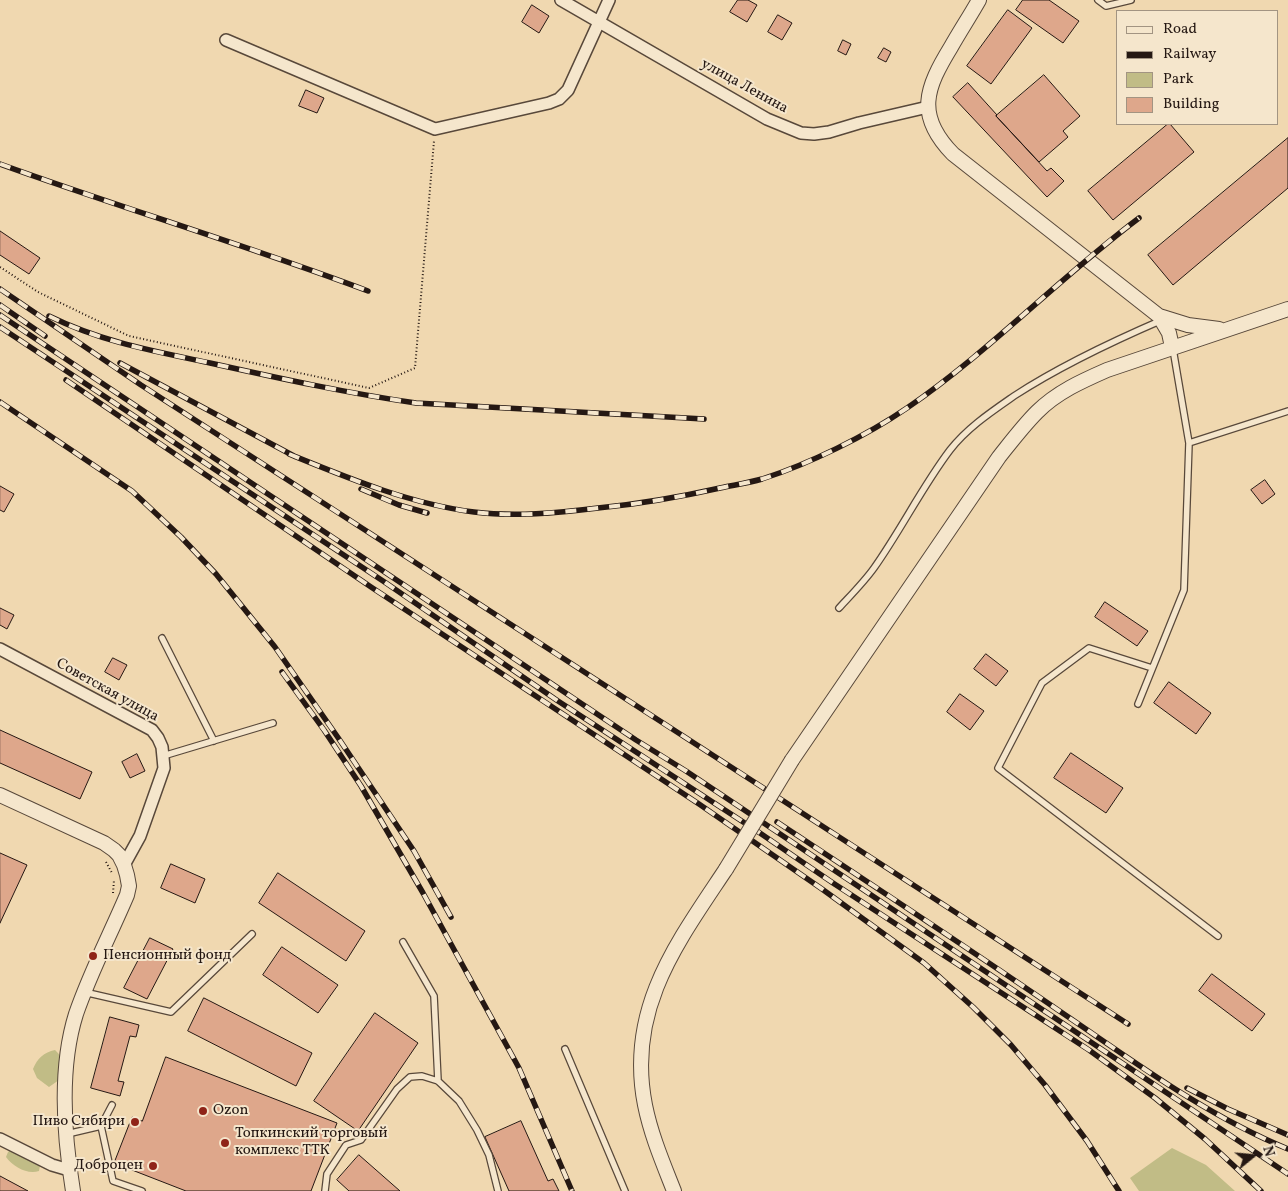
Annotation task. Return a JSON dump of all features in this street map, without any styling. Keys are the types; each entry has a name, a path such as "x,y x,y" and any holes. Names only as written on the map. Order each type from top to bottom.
{"street":[{"name":"улица Ленина","path":"560,0 768,119 801,133 829,132 928,107"},
{"path":"226,40 435,129 549,104 559,99 568,90 609,0"},
{"path":"979,0 939,66 931,84 928,107 936,133 942,143 953,154 1161,318 1169,333 1172,347"},
{"path":"674,1191 651,1130 644,1103 642,1078 643,1034 650,1002 660,976 675,946 726,868 792,760 999,457 1037,411 1056,396 1080,382 1107,370 1172,347 1288,309"},
{"path":"1161,318 1188,325 1224,330"},
{"name":"Советская улица","path":"0,648 152,730 158,738 164,768 140,836 124,865"},
{"path":"0,796 104,843 119,855 124,865 128,886 127,895 84,992 71,1035 65,1082 67,1134 73,1191"},
{"path":"0,1139 52,1164 70,1170"}],"lane":[{"path":"1098,0 1106,6 1131,0"},
{"path":"839,608 873,570 934,474 964,434 997,407 1050,374 1161,318"},
{"path":"1138,704 1184,590 1189,443 1172,347"},
{"path":"1189,443 1288,411"},
{"path":"162,638 214,741"},
{"path":"1152,668 1089,648 1042,683 998,768 1218,936"},
{"path":"163,756 272,724"},
{"path":"84,992 171,1012 252,934"},
{"path":"403,942 434,996 438,1081"},
{"path":"564,1050 625,1191"},
{"path":"324,1191 327,1174 346,1146 361,1140 397,1089 410,1077 422,1076 438,1081 458,1101 477,1130 490,1155 498,1191"},
{"path":"112,1105 101,1126 113,1180 142,1191"},
{"path":"67,1134 101,1126"}],"path":[{"path":"0,267 38,292 129,336 369,388 415,368 435,129"},
{"path":"102,857 107,862 114,877 113,897"}],"green space":[{"path":"55,1050 60,1057 62,1067 59,1080 49,1087 37,1078 33,1069 41,1056"},
{"path":"1172,1148 1206,1165 1235,1191 1139,1191 1130,1178"},
{"path":"12,1149 40,1165 39,1171 26,1171 13,1164 6,1157"}],"building":[{"path":"738,0 748,0 757,5 747,22 730,12"},
{"path":"1023,0 1049,0 1079,21 1063,43 1016,10"},
{"path":"532,5 549,16 539,33 522,22"},
{"path":"1008,10 1032,28 991,84 967,66"},
{"path":"778,15 792,23 782,40 768,32"},
{"path":"843,40 851,44 846,55 838,51"},
{"path":"884,48 891,52 886,62 878,58"},
{"path":"1044,75 1080,116 1063,131 1068,137 1039,162 996,116"},
{"path":"968,83 1047,171 1051,168 1064,181 1047,197 953,97"},
{"path":"306,90 324,98 317,113 299,106"},
{"path":"1167,125 1171,125 1194,152 1113,220 1088,191"},
{"path":"1288,138 1288,188 1173,285 1148,255"},
{"path":"0,231 40,258 29,274 0,255"},
{"path":"1265,480 1275,494 1262,504 1251,490"},
{"path":"0,486 14,494 4,512 0,510"},
{"path":"1105,602 1148,631 1137,646 1095,617"},
{"path":"0,608 14,615 7,629 0,625"},
{"path":"986,654 1008,671 996,686 974,669"},
{"path":"113,658 127,665 119,680 105,672"},
{"path":"1169,682 1211,713 1196,734 1154,703"},
{"path":"960,694 984,711 970,730 947,712"},
{"path":"0,730 92,772 80,799 0,763"},
{"path":"1071,753 1123,788 1106,813 1054,778"},
{"path":"137,754 145,771 130,778 122,762"},
{"path":"0,853 27,865 0,923"},
{"path":"171,864 205,879 195,903 161,888"},
{"path":"278,873 365,931 346,961 259,903"},
{"path":"150,938 173,949 147,999 124,988"},
{"path":"282,947 338,985 318,1013 263,975"},
{"path":"1212,974 1265,1014 1252,1031 1199,991"},
{"path":"204,998 312,1053 296,1086 188,1031"},
{"path":"375,1013 418,1043 358,1131 314,1101"},
{"path":"110,1017 139,1025 136,1037 130,1036 118,1081 124,1082 120,1096 91,1088"},
{"name":"Топкинский торговый комплекс ТТК","path":"166,1057 337,1123 311,1191 186,1191 114,1163 132,1117 142,1121"},
{"path":"521,1121 548,1181 553,1179 559,1191 509,1191 485,1137"},
{"path":"359,1155 400,1191 349,1191 337,1180"},
{"path":"0,1176 28,1191 0,1191"}],"railway":[{"path":"0,164 368,291"},
{"path":"289,454 357,481 426,503 489,513 552,513 583,510 659,500 762,479 799,466 837,448 874,429 907,408 967,363 1109,241 1139,218"},
{"path":"0,289 141,385 1128,1024"},
{"path":"0,305 45,336"},
{"path":"0,315 1288,1174"},
{"path":"49,316 88,333 148,350 312,385 390,399 416,403 704,419"},
{"path":"0,327 386,583 558,701 1089,1050 1155,1098 1205,1139 1261,1191"},
{"path":"120,363 294,456"},
{"path":"66,380 371,587 699,804 822,889 924,963 973,1007 1011,1045 1045,1085 1087,1141 1119,1191"},
{"path":"0,402 132,491 181,537 216,574 275,647 339,739 414,851 451,917"},
{"path":"361,489 399,505 427,513"},
{"path":"282,672 361,786 423,893 519,1068 572,1191"},
{"path":"777,822 1170,1086 1227,1120 1288,1149"},
{"path":"1187,1088 1228,1109 1288,1135"}],"place":[{"name":"Пенсионный фонд","path":"93,956"},
{"name":"Ozon","path":"203,1111"},
{"name":"Пиво Сибири","path":"135,1122"},
{"name":"Топкинский торговый комплекс ТТК","path":"225,1143"},
{"name":"Доброцен","path":"153,1166"}]}
